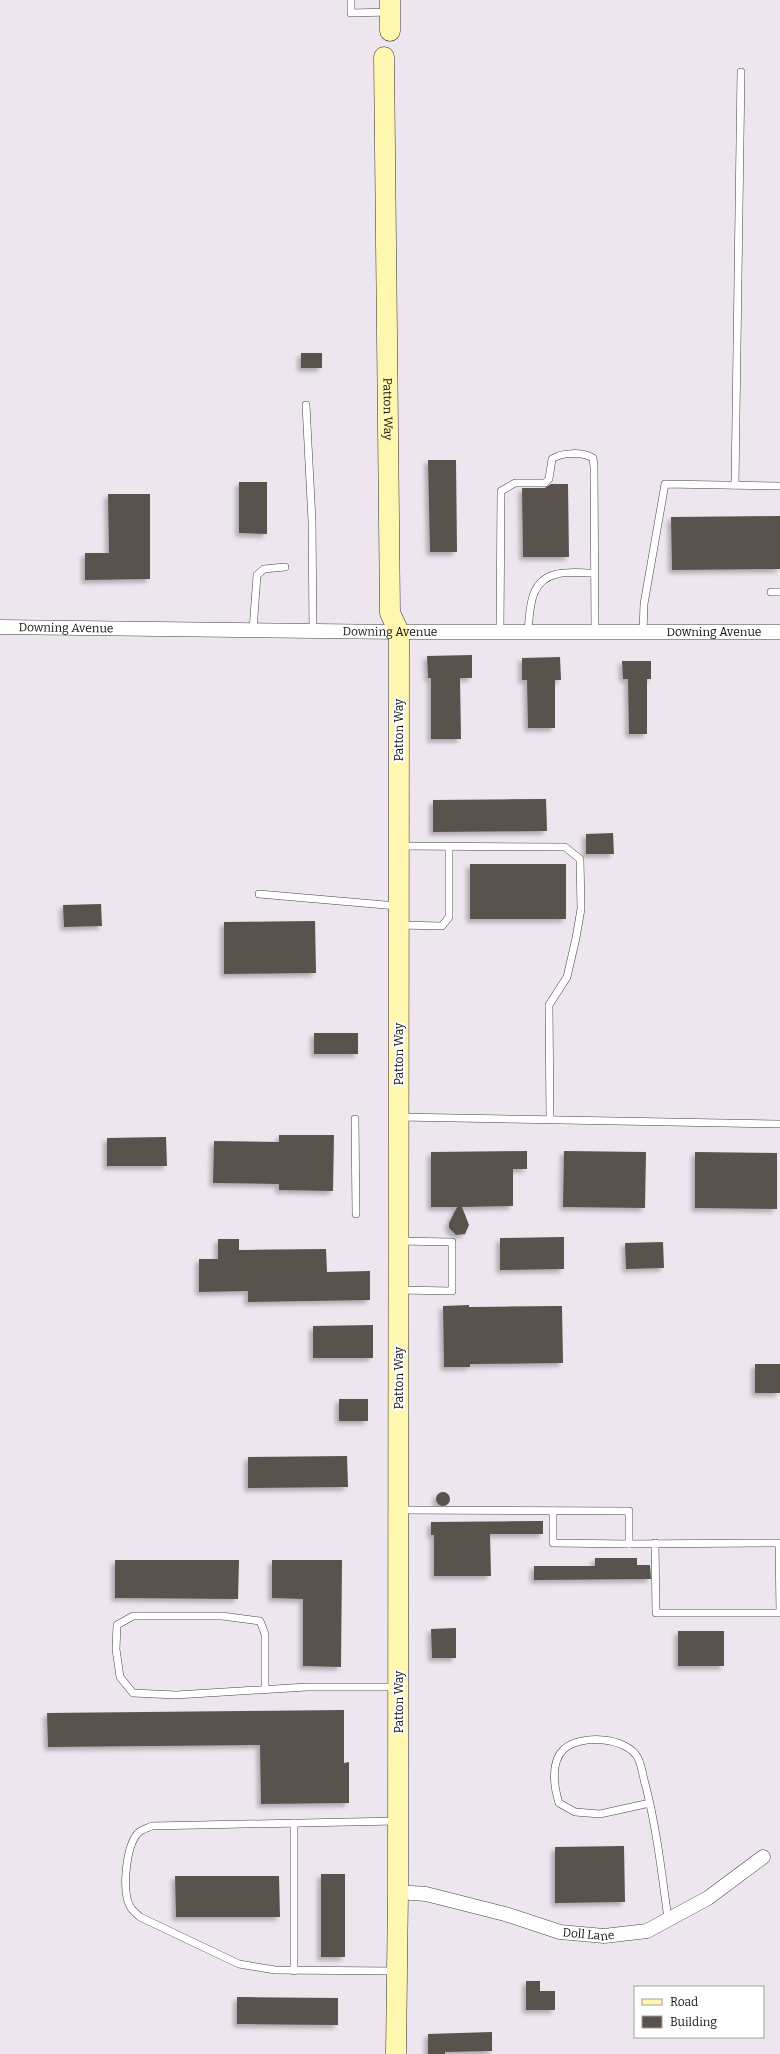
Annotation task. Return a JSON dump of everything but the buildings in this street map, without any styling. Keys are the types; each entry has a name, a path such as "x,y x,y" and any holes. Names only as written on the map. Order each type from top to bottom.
{"street":[{"name":"Patton Way","path":"384,57 390,613 399,632 399,1510 396,2054"},
{"name":"Downing Avenue","path":"0,627 399,632 780,632"},
{"name":"Doll Lane","path":"398,1892 426,1894 505,1914 560,1932 611,1935 647,1931 708,1898 762,1858"}],"lane":[{"path":"351,0 351,13 390,14"},
{"path":"735,485 741,72"},
{"path":"306,405 312,521 313,631"},
{"path":"500,632 501,491 515,483 545,483 549,479 552,459 557,455 586,454 593,458 595,632"},
{"path":"643,632 644,604 665,484 780,486"},
{"path":"253,630 257,575 264,569 286,566"},
{"path":"528,632 530,601 534,589 547,578 557,573 594,574"},
{"path":"771,592 780,592"},
{"path":"399,846 565,847 580,858 581,909 576,938 567,977 549,1004 550,1120"},
{"path":"259,894 399,916 442,926 449,917 449,847"},
{"path":"399,1117 780,1124"},
{"path":"355,1119 356,1214"},
{"path":"399,1241 452,1242 452,1291 399,1290"},
{"path":"399,1510 629,1512 629,1544"},
{"path":"553,1511 553,1543 629,1544 655,1543 779,1543 780,1613 656,1613 655,1543"},
{"path":"265,1690 264,1634 260,1621 222,1616 133,1616 118,1625 116,1649 120,1677 132,1693 176,1695 265,1690 307,1687 398,1687"},
{"path":"650,1803 600,1814 574,1812 560,1803 554,1786 556,1765 564,1749 577,1741 605,1739 625,1745 638,1757 650,1803 656,1826 668,1919"},
{"path":"397,1971 294,1971 274,1970 240,1964 140,1917 131,1908 127,1897 126,1860 130,1844 139,1832 152,1826 398,1821"},
{"path":"294,1823 294,1971"}],"shaded area":[{"path":"0,0 780,0 780,2054 0,2054"}]}
